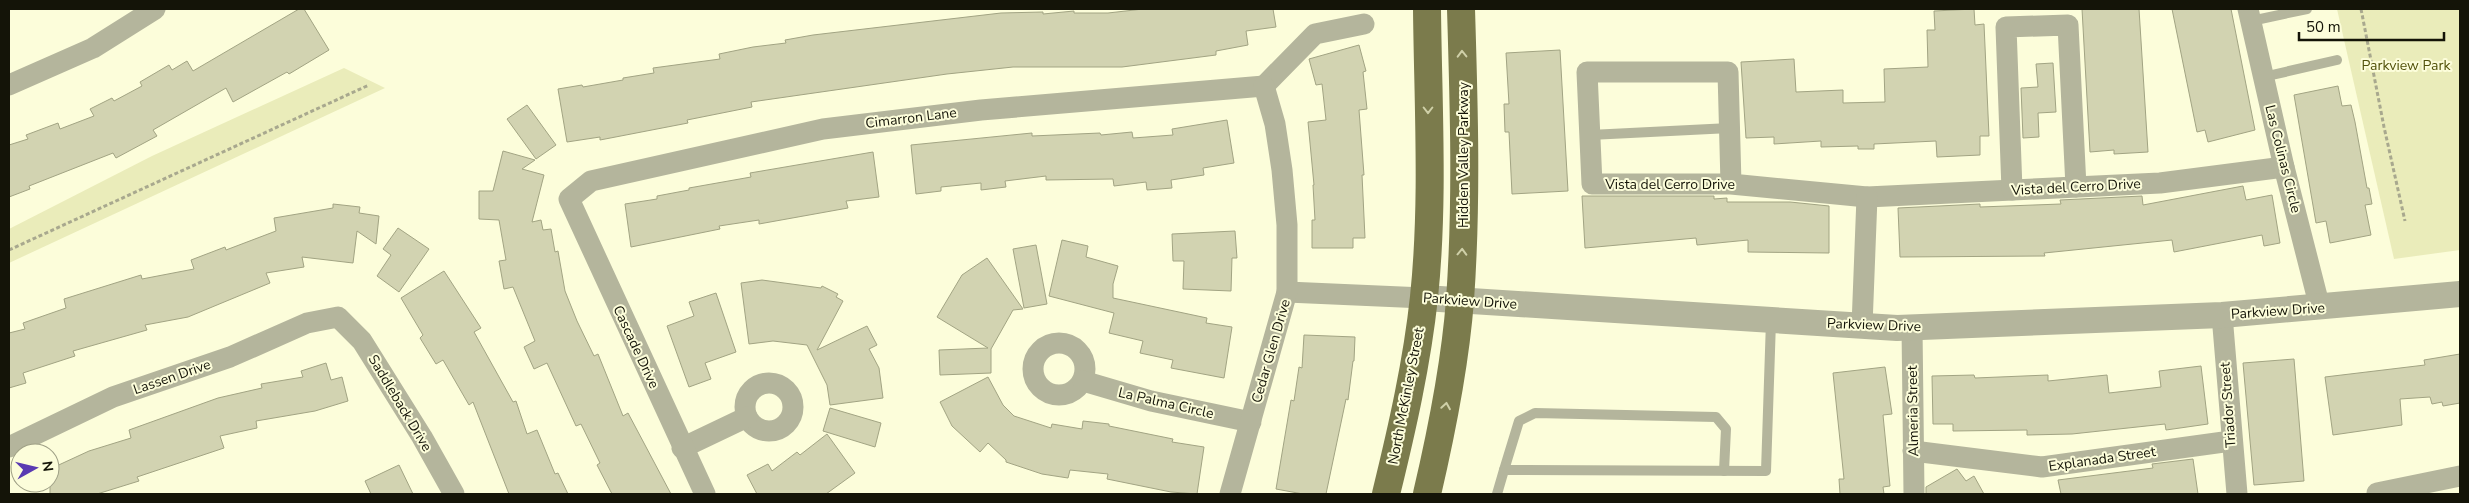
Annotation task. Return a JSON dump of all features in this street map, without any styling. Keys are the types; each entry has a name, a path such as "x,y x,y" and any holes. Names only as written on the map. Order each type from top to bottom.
{"main road":[{"path":"1424,298 1428,172 1426,9"},
{"name":"Hidden Valley Parkway","path":"1460,300 1464,126 1461,9"},
{"name":"North McKinley Street","path":"1386,494 1405,416 1424,298"},
{"path":"1426,494 1443,423 1460,300"}],"street":[{"path":"9,85 93,48 155,9"},
{"name":"Las Colinas Circle","path":"2249,15 2284,167 2320,308"},
{"path":"1264,86 1315,34 1364,24"},
{"path":"2012,190 2006,27 2068,24 2076,187"},
{"path":"1590,134 1587,72 1728,72 1731,184"},
{"name":"Cimarron Lane","path":"569,200 591,181 823,129 982,110 1264,86"},
{"name":"Cedar Glen Drive","path":"1230,494 1287,292 1287,225 1282,170 1275,124 1264,86"},
{"name":"Vista del Cerro Drive","path":"1590,134 1592,184 1731,184 1867,197 2160,183 2284,167"},
{"path":"1862,326 1867,197"},
{"name":"Cascade Drive","path":"569,200 682,448 705,494"},
{"name":"Parkview Drive","path":"1287,292 1460,300 1862,326 1912,327 2222,315 2320,308 2460,294"},
{"name":"Triador Street","path":"2222,315 2236,494"},
{"name":"Lassen Drive","path":"9,446 113,397 230,357 307,323 338,317"},
{"name":"Saddleback Drive","path":"338,317 362,341 454,494"},
{"name":"Almeria Street","path":"1912,327 1914,494"},
{"name":"La Palma Circle","path":"1083,381 1151,401 1251,422"},
{"path":"682,448 747,417"},
{"name":"Explanada Street","path":"1913,451 2042,467 2231,441"},
{"path":"2377,494 2460,476"}],"lane":[{"path":"2249,15 2307,9"},
{"path":"2264,77 2337,60"},
{"path":"1590,134 1730,128"},
{"path":"1504,470 1766,471 1771,320"},
{"path":"1497,494 1519,421 1535,413 1716,417 1726,429 1724,471"}],"path":[{"path":"2361,9 2405,221"},
{"path":"9,250 369,85"}],"green space":[{"name":"Parkview Park","path":"2337,9 2460,9 2460,250 2394,259"},
{"path":"344,68 385,88 9,263 9,229 152,156"}],"building":[{"path":"299,9 304,9 329,50 289,74 287,72 233,102 226,88 153,130 157,136 116,158 113,153 29,186 30,189 9,197 9,145 28,139 26,135 58,123 60,129 94,116 90,109 112,98 114,101 142,86 140,82 169,65 172,70 187,61 193,71"},
{"path":"1143,9 1273,9 1276,27 1246,31 1248,45 1216,51 1216,55 1122,67 1013,67 947,74 751,102 752,107 687,120 688,123 600,140 600,137 567,142 558,89 623,80 623,78 654,73 653,68 720,59 719,54 786,43 785,40 813,35 1001,13 1043,12 1043,14 1074,11 1074,13 1108,13"},
{"path":"1974,9 1975,25 1984,24 1989,136 1980,136 1980,155 1937,157 1936,141 1874,144 1874,149 1858,149 1858,146 1821,147 1821,141 1774,144 1774,137 1746,138 1741,62 1794,59 1796,92 1843,90 1843,103 1885,102 1884,69 1928,67 1927,30 1935,30 1934,11"},
{"path":"2082,9 2139,9 2148,152 2114,154 2114,150 2090,152"},
{"path":"2172,9 2231,9 2255,130 2208,142 2205,130 2197,132"},
{"path":"1359,45 1366,71 1363,72 1367,109 1359,110 1364,175 1362,175 1365,238 1353,238 1353,248 1312,248 1312,220 1315,220 1314,185 1308,122 1326,120 1322,84 1316,85 1309,59"},
{"path":"1560,50 1568,191 1512,194 1509,132 1505,132 1504,104 1509,104 1506,53"},
{"path":"2053,63 2056,112 2038,113 2039,137 2023,138 2021,88 2038,87 2036,64"},
{"path":"2338,86 2342,106 2351,105 2355,122 2367,188 2369,188 2372,204 2365,205 2371,235 2330,243 2326,221 2316,223 2294,95"},
{"path":"527,105 556,145 536,159 507,119"},
{"path":"1227,120 1234,163 1203,168 1204,175 1171,180 1172,188 1147,190 1146,182 1114,186 1113,179 1046,180 1046,176 1005,181 1006,187 981,190 981,183 941,187 941,191 916,194 911,145 1032,133 1032,136 1100,133 1101,135 1132,132 1133,138 1173,135 1172,129"},
{"path":"503,151 535,160 522,169 544,175 532,222 541,220 543,230 551,229 555,252 558,251 565,291 577,321 594,356 598,354 623,416 628,413 671,494 612,494 597,465 600,463 581,424 576,426 547,363 534,369 524,347 535,341 513,287 504,289 499,261 506,260 499,220 479,219 479,191 493,191"},
{"path":"873,152 879,197 846,201 848,208 759,224 759,220 719,226 720,229 631,247 625,204 657,199 657,196 689,190 689,188 751,177 750,173"},
{"path":"2243,186 2246,200 2272,195 2280,243 2264,246 2262,235 2174,252 2172,240 2044,253 2045,256 1900,257 1898,208 1980,204 1980,207 2061,204 2060,200 2142,196 2143,205"},
{"path":"1582,196 1714,196 1714,199 1727,198 1727,202 1790,202 1829,206 1829,253 1748,252 1748,240 1697,245 1696,238 1585,248"},
{"path":"333,204 360,207 359,213 379,216 376,244 357,231 353,263 302,257 304,267 266,273 270,283 188,317 145,325 147,330 73,351 75,356 23,373 26,383 9,388 9,333 25,329 23,323 66,308 64,299 141,275 142,279 194,269 191,260 225,247 226,250 276,231 274,218 333,208"},
{"path":"398,228 429,249 399,292 377,276 391,255 383,249"},
{"path":"1235,231 1237,258 1232,258 1231,291 1183,289 1184,261 1173,261 1172,234"},
{"path":"1062,240 1088,246 1086,257 1118,266 1113,284 1113,298 1207,318 1206,323 1232,327 1224,378 1171,368 1173,360 1140,353 1143,341 1109,333 1114,313 1049,296"},
{"path":"1036,245 1047,304 1024,308 1013,249"},
{"path":"987,258 1023,309 1013,310 991,349 991,373 940,375 939,350 988,348 937,317 962,275"},
{"path":"444,271 481,328 474,332 513,402 516,401 527,434 537,430 555,474 558,473 568,494 509,494 473,402 469,405 443,360 436,364 420,338 423,335 401,298"},
{"path":"762,280 821,288 822,286 838,294 836,297 843,301 817,350 867,326 877,345 869,349 879,368 883,398 830,405 827,385 807,345 773,341 749,344 741,283"},
{"path":"716,293 736,352 705,363 711,379 689,387 667,326 694,316 689,302"},
{"path":"1304,335 1355,337 1354,361 1348,400 1346,399 1326,494 1303,494 1276,489 1291,400 1294,401 1299,367 1302,368"},
{"path":"2460,354 2460,403 2443,406 2442,402 2432,404 2430,397 2400,399 2402,425 2333,435 2325,377 2425,365 2424,360"},
{"path":"2294,359 2304,481 2254,485 2243,363"},
{"path":"326,363 331,380 342,377 348,401 315,411 256,421 257,428 220,436 224,448 137,477 139,481 97,494 50,494 60,493 60,464 89,451 131,438 129,430 218,398 262,388 261,384 303,377 301,371"},
{"path":"2201,366 2208,424 2166,430 2165,424 2072,434 2027,435 2027,430 1953,431 1953,424 1933,424 1932,376 1974,375 1975,378 2048,375 2048,381 2107,375 2109,393 2161,387 2159,371"},
{"path":"1885,367 1892,414 1883,415 1890,486 1883,487 1884,494 1840,494 1839,479 1844,479 1833,373"},
{"path":"988,377 1003,405 1014,416 1051,428 1052,424 1082,429 1083,421 1109,424 1109,426 1173,439 1172,442 1204,447 1197,494 1171,492 1107,479 1108,474 1070,470 1068,478 1042,474 1006,462 988,443 980,452 952,426 940,402"},
{"path":"830,408 881,423 875,447 823,431"},
{"path":"827,434 855,473 826,494 757,494 747,475 768,464 772,471 797,452 800,455"},
{"path":"2193,459 2198,494 2061,494 2058,480 2153,468 2152,464"},
{"path":"399,465 413,494 371,494 365,481"},
{"path":"1957,469 1966,481 1974,476 1984,494 1926,494 1926,487"}]}
